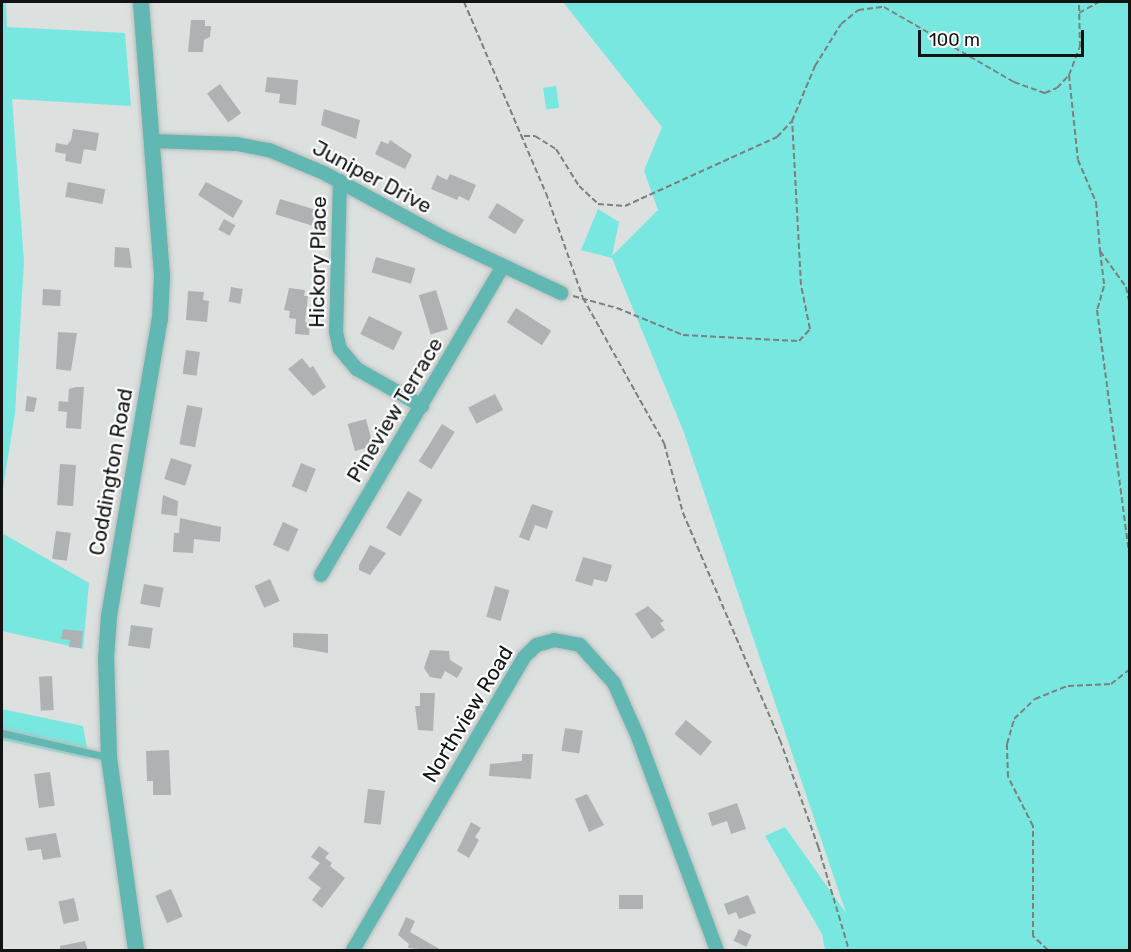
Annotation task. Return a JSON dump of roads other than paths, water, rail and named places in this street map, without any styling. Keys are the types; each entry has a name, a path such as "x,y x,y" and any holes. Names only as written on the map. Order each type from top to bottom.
{"street":[{"name":"Coddington Road","path":"136,951 110,757 106,658 108,616 140,447 161,297 141,2"},
{"name":"Juniper Drive","path":"152,141 249,146 292,159 561,293"},
{"name":"Hickory Place","path":"340,181 336,332 340,349 357,369 422,406"},
{"name":"Pineview Terrace","path":"321,575 503,266"},
{"name":"Northview Road","path":"354,951 524,657 537,645 554,640 580,645 614,683 640,742 717,951"}],"lane":[{"path":"2,733 110,757"}]}
